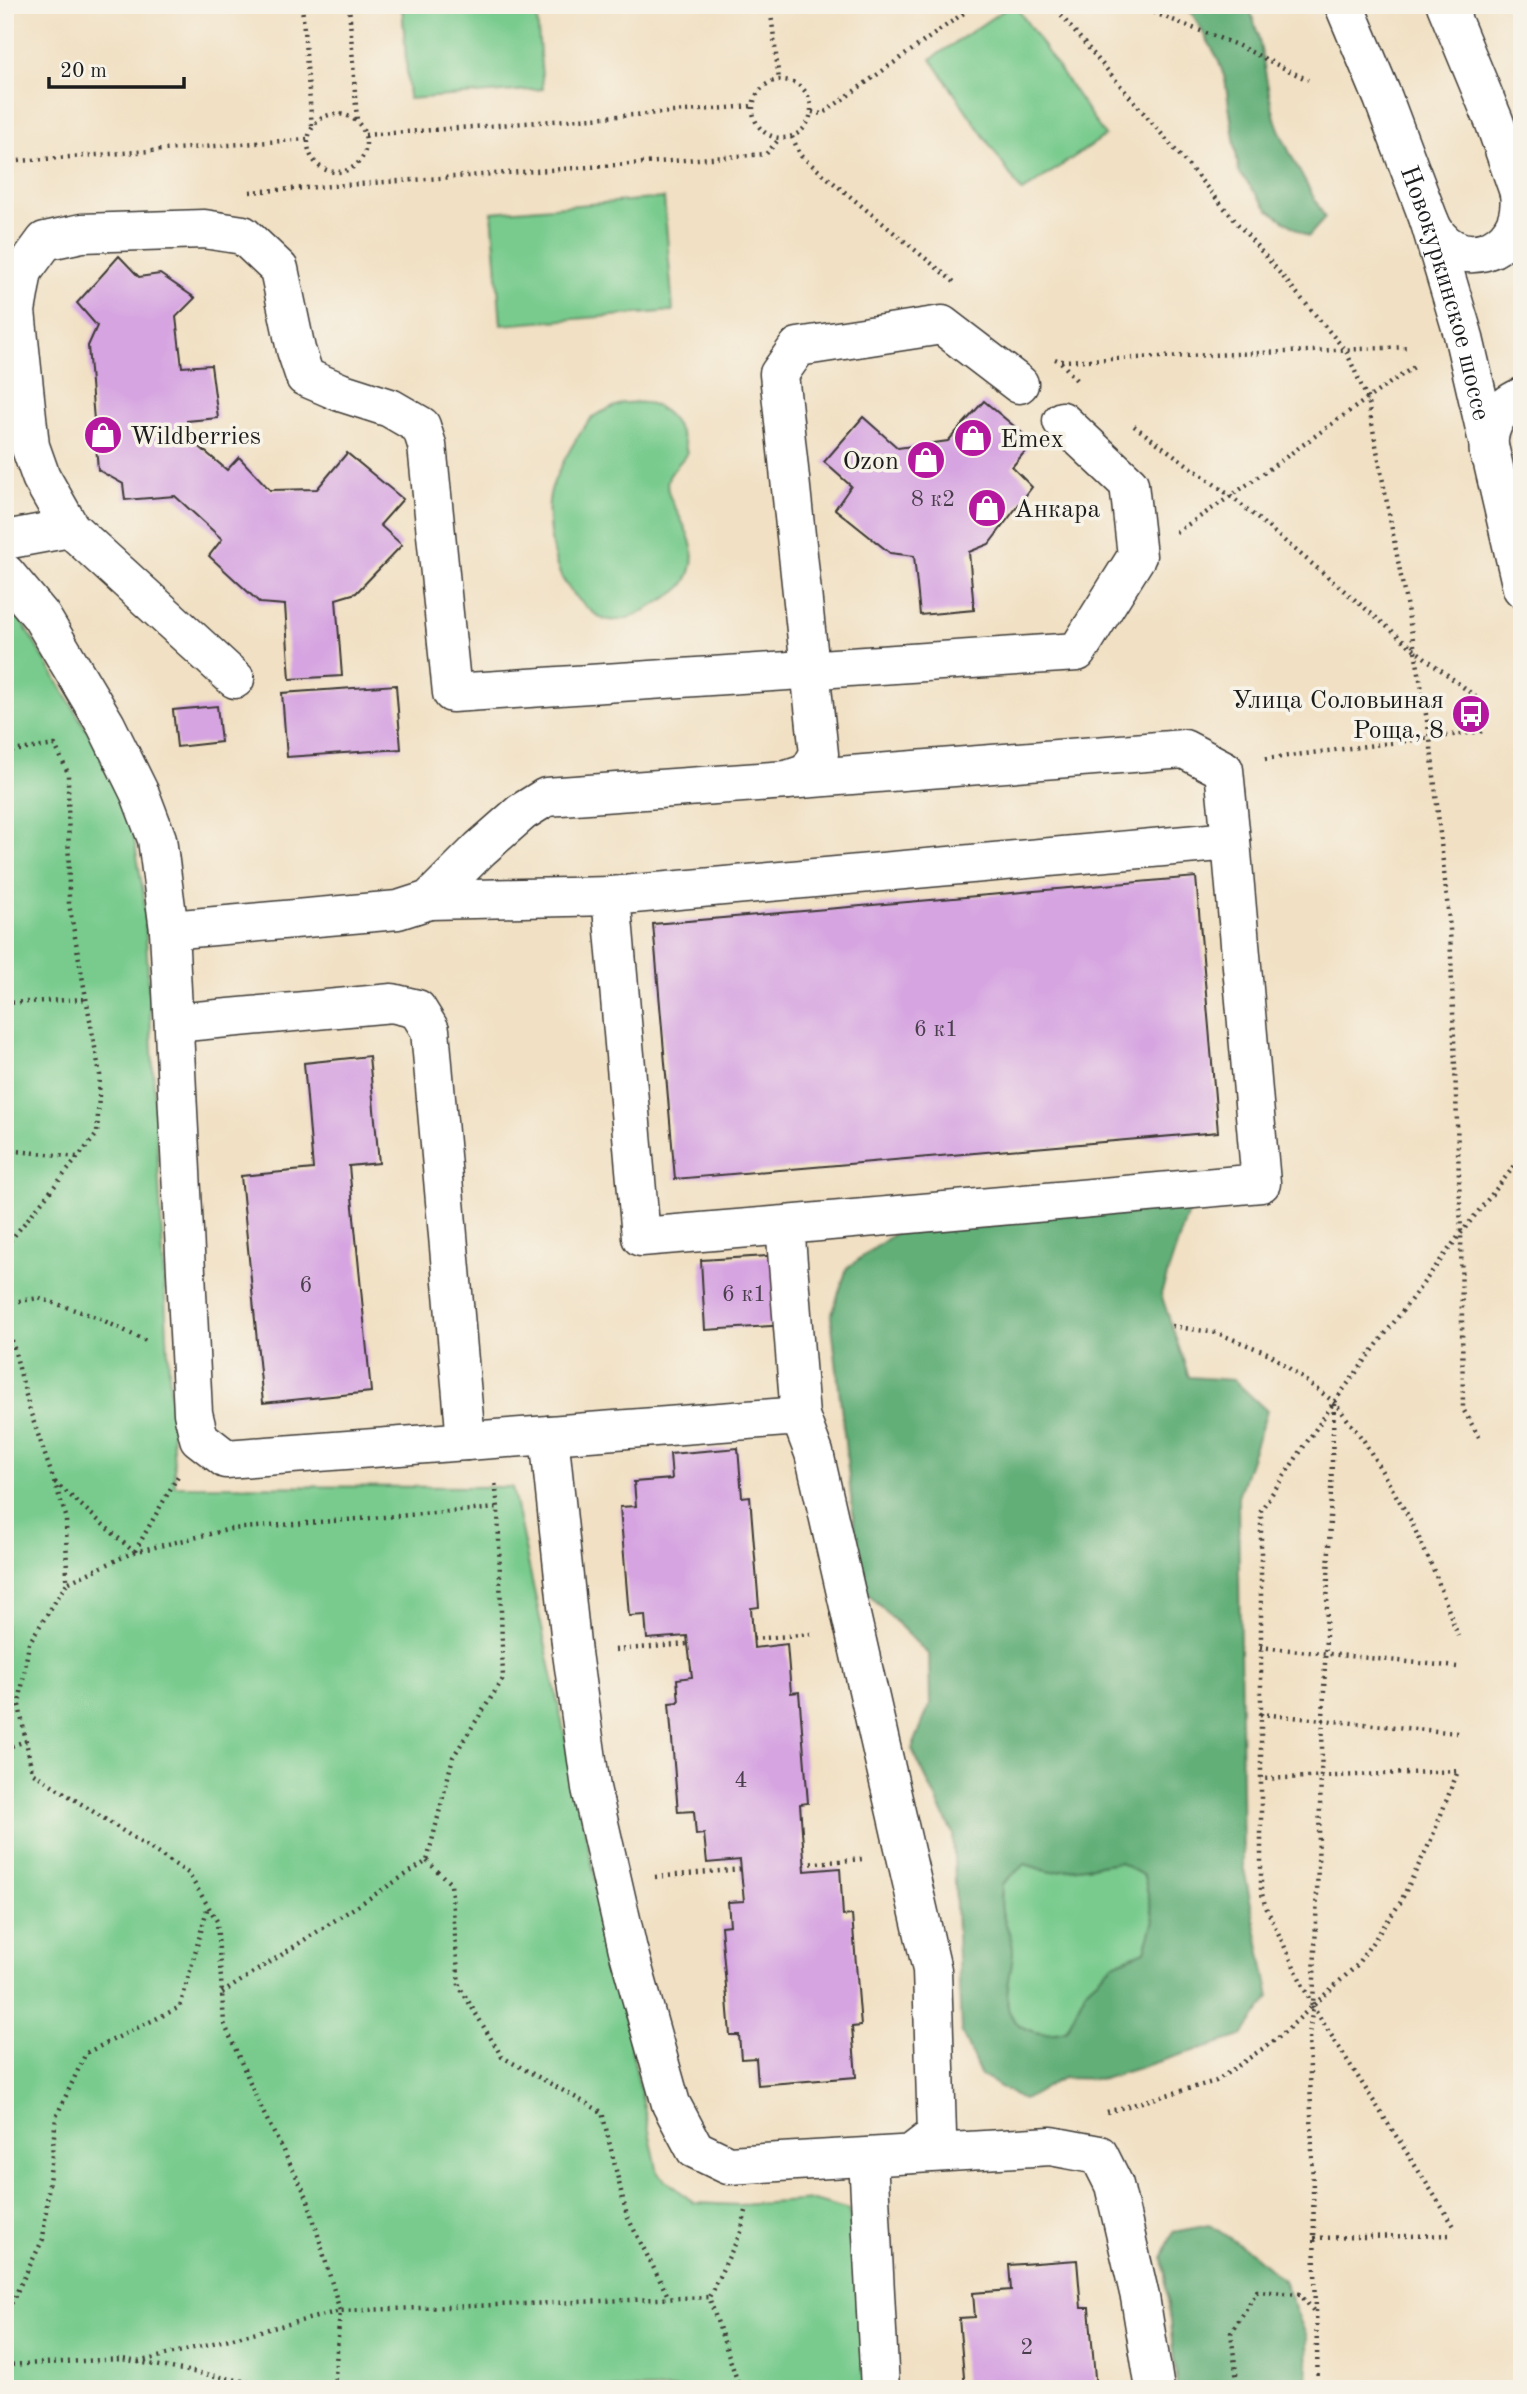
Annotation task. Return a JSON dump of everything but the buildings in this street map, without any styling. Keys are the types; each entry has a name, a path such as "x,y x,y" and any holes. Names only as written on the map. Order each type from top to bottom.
{"main road":[{"name":"Новокуркинское шоссе","path":"1344,5 1429,220 1463,334 1489,456 1522,588"},
{"path":"1429,220 1442,241 1455,250 1471,253 1488,251 1502,244 1513,233 1520,217 1520,197 1494,121 1446,5"},
{"path":"236,679 70,527 41,478 30,446 16,311 23,271 45,241 82,233 204,229 243,235 279,269 296,350 305,377 390,408 421,426 427,445 452,693 1077,652 1137,556 1129,484 1062,421"},
{"path":"787,780 808,773 819,754 779,374 799,347 942,325 1019,384"},
{"path":"1489,456 1489,438 1494,421 1512,401 1522,397"},
{"path":"5,540 70,527"},
{"path":"5,573 41,616 106,725 140,794 157,839 169,930 193,1413 199,1438 226,1459 800,1416"},
{"path":"429,900 522,812 546,797 1184,750 1224,770 1261,1183 641,1237 611,895"},
{"path":"169,930 398,910 429,900 611,895 1231,841"},
{"path":"174,1023 391,1003 417,1009 430,1030 478,1440"},
{"path":"785,1224 800,1416 814,1453 932,1970 937,2133 911,2154"},
{"path":"549,1435 572,1653 591,1788 628,1950 671,2104 695,2149 728,2165 1051,2146 1099,2155 1114,2185 1140,2297 1155,2389"},
{"path":"869,2158 880,2389"}],"path":[{"path":"302,5 312,127"},
{"path":"349,5 357,122"},
{"path":"770,5 779,80"},
{"path":"812,112 822,114 975,5"},
{"path":"1052,5 1346,351 1367,398 1430,738 1450,929 1461,1233 1463,1409 1479,1437"},
{"path":"1134,5 1237,45 1308,80"},
{"path":"779,80 792,81 803,88 810,100 812,112 807,125 792,137 772,137 761,130 754,119 753,106 757,93 767,84 779,80"},
{"path":"365,135 753,106"},
{"path":"334,114 346,115 357,122 365,135 364,155 358,163 340,172 329,171 313,159 308,150 307,139 312,127 321,118 334,114"},
{"path":"792,137 801,156 959,286"},
{"path":"247,192 766,154 780,138"},
{"path":"5,162 307,139"},
{"path":"340,172 341,185"},
{"path":"5,210 19,209"},
{"path":"1051,358 1060,361 1410,347"},
{"path":"1060,361 1081,385"},
{"path":"1137,556 1232,497 1414,367"},
{"path":"1132,425 1232,497 1415,650 1476,697"},
{"path":"1224,770 1242,762 1483,732"},
{"path":"5,752 55,745 68,773 69,904 100,1075 97,1134 5,1247"},
{"path":"5,1003 86,999"},
{"path":"5,1150 78,1157"},
{"path":"1454,2226 1313,2007 1265,1905 1261,1890 1261,1510 1334,1402 1461,1233 1520,1160"},
{"path":"5,1303 39,1298 96,1317 191,1363"},
{"path":"5,1313 30,1411 66,1516 67,1583"},
{"path":"1172,1326 1217,1333 1270,1354 1334,1402 1364,1441 1410,1519 1435,1573 1458,1636"},
{"path":"1318,2389 1309,2034 1313,2007 1334,1402"},
{"path":"134,1552 199,1438"},
{"path":"222,1994 427,1861 453,1757 503,1679 498,1508 478,1440"},
{"path":"55,1482 134,1552"},
{"path":"334,2389 340,2311 307,2197 263,2112 224,2023 217,1921 188,1873 32,1772 19,1705 29,1643 67,1583 134,1552 231,1529 498,1508"},
{"path":"754,1639 854,1631"},
{"path":"572,1653 688,1644"},
{"path":"1260,1647 1458,1667"},
{"path":"1260,1714 1458,1733"},
{"path":"5,1748 26,1741"},
{"path":"1106,2113 1216,2081 1278,2038 1356,1966 1400,1903 1431,1840 1458,1771 1261,1779"},
{"path":"804,1864 906,1856"},
{"path":"427,1861 450,1884 459,1986 502,2057 602,2112 627,2216 669,2299"},
{"path":"612,1881 741,1869"},
{"path":"5,2316 43,2239 56,2117 86,2053 180,2007 208,1906"},
{"path":"740,2389 709,2297 741,2232 756,2164"},
{"path":"1314,2238 1454,2235"},
{"path":"1238,2389 1231,2333 1257,2291 1300,2294 1316,2314"},
{"path":"138,2362 340,2311 709,2297"},
{"path":"5,2365 122,2359 287,2389"}],"green space":[{"path":"402,5 536,5 543,89 409,99"},
{"path":"1011,5 1015,5 1105,136 1022,192 931,59"},
{"path":"1183,5 1248,5 1280,133 1325,218 1308,237 1269,210 1239,172 1225,79 1217,57 1193,15"},
{"path":"664,198 673,311 501,325 492,212"},
{"path":"622,403 651,404 665,412 683,438 687,453 669,476 668,489 690,538 693,553 691,568 684,584 677,591 633,616 610,620 598,616 585,606 563,580 552,544 549,499 554,482 582,431 593,417"},
{"path":"5,603 19,617 127,797 144,897 175,1486 512,1487 658,2173 694,2203 739,2205 814,2200 849,2210 869,2389 5,2389"},
{"path":"1190,1206 1161,1294 1189,1377 1234,1380 1267,1411 1238,1497 1243,1865 1270,1997 1242,2036 1103,2079 1062,2078 1024,2100 981,2076 961,2031 953,1834 912,1749 930,1704 929,1655 861,1587 831,1316 847,1268 909,1223","holes":["1119,1862 1144,1876 1154,1920 1145,1951 1113,1964 1087,1988 1066,2031 1038,2033 1017,2023 1008,2005 1013,1948 1001,1908 1002,1884 1025,1864 1050,1872"]},
{"path":"1119,1862 1144,1876 1154,1920 1145,1951 1113,1964 1087,1988 1066,2031 1054,2034 1035,2033 1017,2025 1008,2010 1001,1909 1002,1884 1025,1864 1050,1872"},
{"path":"1210,2225 1252,2253 1283,2280 1307,2337 1308,2389 1177,2389 1163,2256 1173,2232"}],"place":[{"name":"Wildberries","path":"103,435"},
{"name":"Emex","path":"973,438"},
{"name":"Ozon","path":"926,460"},
{"name":"Анкара","path":"987,508"},
{"name":"Улица Соловьиная Роща, 8","path":"1471,714"}]}
